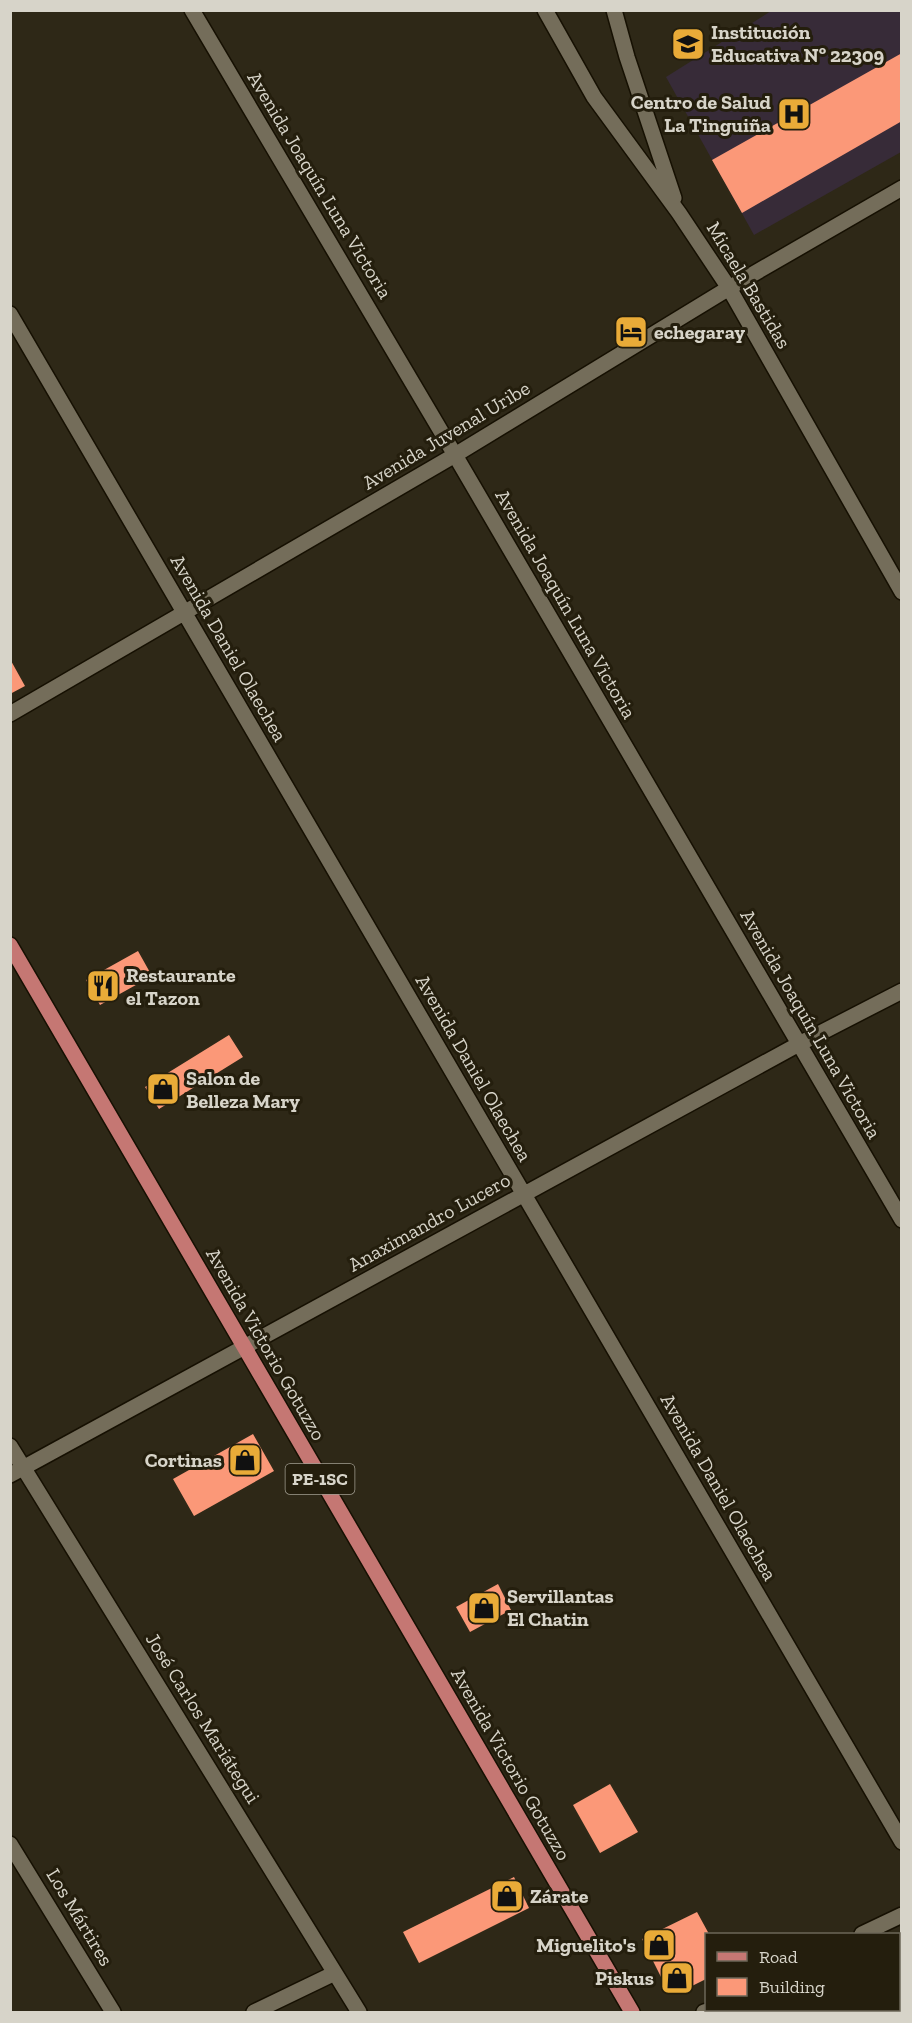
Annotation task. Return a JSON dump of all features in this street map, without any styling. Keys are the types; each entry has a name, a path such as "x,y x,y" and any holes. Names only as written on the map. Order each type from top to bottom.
{"main road":[{"name":"Avenida Victorio Gotuzzo","path":"10,945 632,2013"}],"street":[{"name":"Avenida Joaquín Luna Victoria","path":"192,10 902,1220"},
{"name":"Micaela Bastidas","path":"545,10 594,97 679,213 729,288 902,592"},
{"path":"614,10 627,57 679,213"},
{"name":"Avenida Juvenal Uribe","path":"10,714 455,455 729,288 902,188"},
{"name":"Avenida Daniel Olaechea","path":"10,314 902,1842"},
{"name":"Anaximandro Lucero","path":"17,1471 798,1044 902,991"},
{"name":"José Carlos Mariátegui","path":"10,1446 17,1471 359,2013"},
{"name":"Los Mártires","path":"10,1844 113,2013"},
{"path":"866,1933 902,1915"},
{"path":"254,2013 335,1973"}],"shaded area":[{"name":"Centro de Salud La Tinguiña","path":"771,11 901,11 901,152 754,235 666,77"}],"building":[{"path":"902,53 902,121 742,213 712,160"},
{"path":"10,659 25,686 10,694"},
{"path":"138,951 152,976 100,1005 86,980"},
{"path":"229,1035 243,1057 159,1109 145,1087"},
{"path":"253,1434 274,1471 194,1516 173,1479"},
{"name":"Servillantas El Chatin","path":"498,1584 511,1610 470,1632 456,1607"},
{"path":"610,1784 638,1832 600,1853 573,1805"},
{"path":"514,1877 529,1908 419,1963 403,1932"},
{"path":"697,1912 708,1933 705,1933 705,1980 686,1989 667,1989 642,1939"},
{"path":"902,1973 902,2012 821,2012 900,2011 900,1974"}],"place":[{"name":"Institución Educativa Nº 22309","path":"688,44"},
{"name":"Centro de Salud La Tinguiña","path":"794,114"},
{"name":"echegaray","path":"631,332"},
{"name":"Restaurante el Tazon","path":"103,986"},
{"name":"Salon de Belleza Mary","path":"163,1089"},
{"name":"Cortinas","path":"245,1460"},
{"name":"Servillantas El Chatin","path":"484,1608"},
{"name":"Zárate","path":"507,1896"},
{"name":"Miguelito's","path":"659,1945"},
{"name":"Piskus","path":"677,1978"}]}
